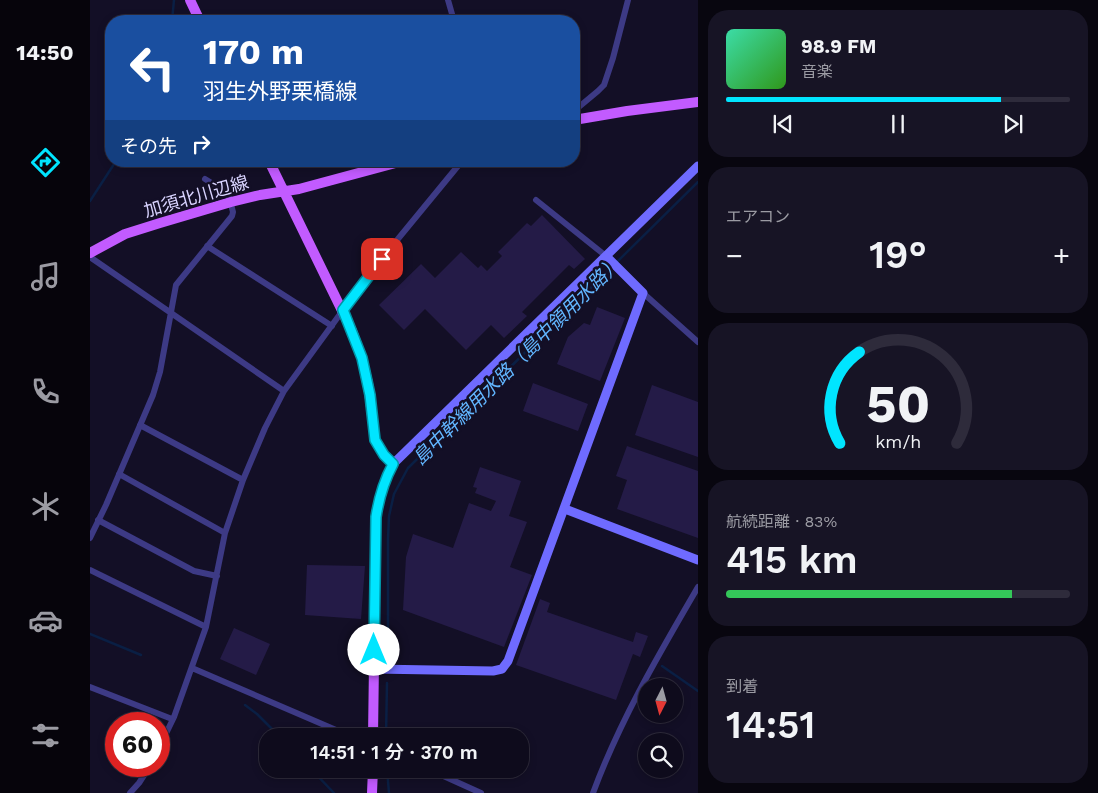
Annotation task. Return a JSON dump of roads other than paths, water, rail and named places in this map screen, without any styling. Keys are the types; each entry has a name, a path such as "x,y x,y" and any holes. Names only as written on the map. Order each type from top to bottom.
{"main road":[{"path":"190,0 197,15"},
{"path":"580,119 698,102"},
{"path":"272,167 343,310 362,358 375,440 384,455 393,464 385,479 376,517 372,728"},
{"name":"加須北川辺線","path":"90,252 125,234 231,202 379,167"},
{"path":"372,793 373,778"}],"street":[{"path":"448,0 452,15"},
{"path":"580,106 604,84 613,58 628,0"},
{"path":"393,464 698,166"},
{"path":"170,723 206,627 225,533 265,428 284,391 370,273 456,167"},
{"path":"90,538 156,385 176,285 232,216 231,202 226,191 205,179"},
{"path":"536,200 606,256 643,293 698,342"},
{"path":"207,246 332,326"},
{"path":"90,258 284,391"},
{"path":"374,669 493,670 502,668 508,661 643,293"},
{"path":"140,425 244,480"},
{"path":"119,474 225,533"},
{"path":"565,509 698,560"},
{"path":"98,520 194,571 217,576"},
{"path":"90,570 206,627"},
{"path":"593,793 602,768 641,686 698,587"},
{"path":"192,668 331,728"},
{"path":"90,687 172,719"},
{"path":"130,793 143,777"},
{"path":"448,778 481,793"}],"waterway":[{"path":"173,15 174,0"},
{"path":"90,201 112,167"},
{"name":"島中幹線用水路（島中領用水路）","path":"388,656 389,516 394,494 408,468 698,182"},
{"path":"90,634 141,655"},
{"path":"662,666 698,691"},
{"name":"島中幹線用水路（島中領用水路）","path":"386,728 387,683"},
{"path":"245,705 271,728"},
{"path":"320,778 334,793"},
{"name":"島中幹線用水路（島中領用水路）","path":"388,778 389,793"}]}
